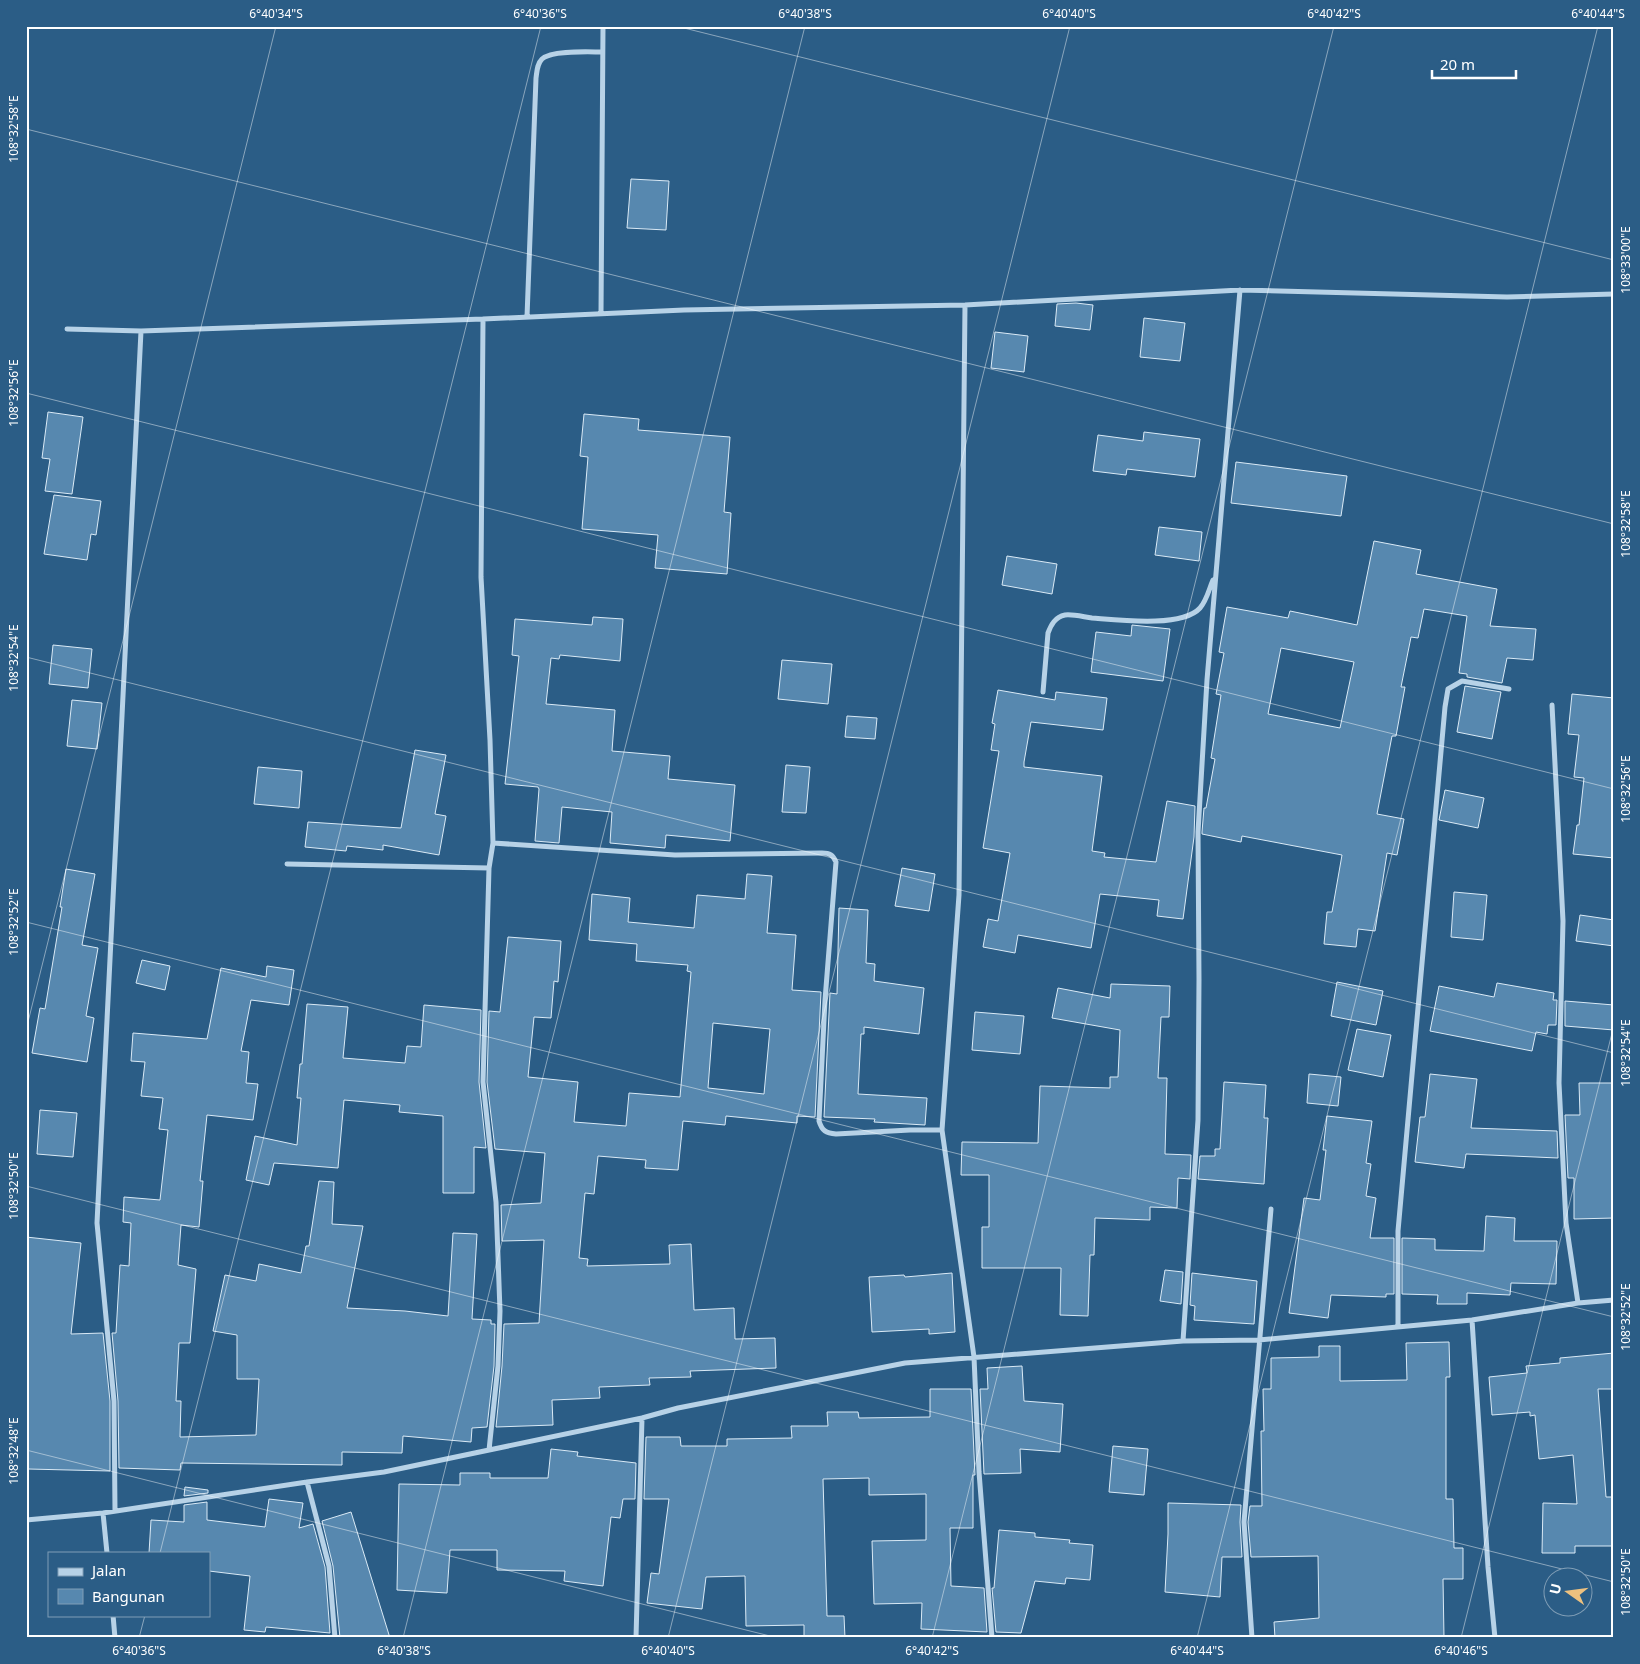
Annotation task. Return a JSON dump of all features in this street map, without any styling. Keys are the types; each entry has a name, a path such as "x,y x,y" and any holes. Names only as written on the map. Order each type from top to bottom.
{"street":[{"path":"600,314 602,26"},
{"path":"527,317 536,78 539,64 551,54 602,52"},
{"path":"1183,1341 1198,1112 1200,979 1198,832 1207,680 1240,290"},
{"path":"67,329 141,331 694,310 965,305 1240,290 1508,297 1614,294"},
{"path":"965,305 959,895 942,1130 974,1357 979,1472 992,1638"},
{"path":"483,319 481,577 490,740 493,843 489,868 483,1082 496,1202 500,1311 498,1366 489,1450"},
{"path":"115,1511 114,1401 97,1223 141,331"},
{"path":"1043,692 1048,634 1051,625 1056,620 1066,615 1109,619 1171,621 1186,617 1200,609 1206,600 1216,572"},
{"path":"1398,1326 1398,1231 1448,689 1462,682 1509,689"},
{"path":"1552,705 1563,921 1559,1083 1566,1223 1578,1303"},
{"path":"493,843 675,854 829,853 836,862 825,1000 819,1121 821,1129 827,1133 836,1134 942,1130"},
{"path":"287,864 489,868"},
{"path":"1252,1638 1244,1522 1270,1210"},
{"path":"26,1520 103,1513 384,1472 642,1418 688,1406 905,1362 1183,1341 1258,1340 1472,1320 1578,1303 1614,1300"},
{"path":"1472,1320 1488,1567 1495,1638"},
{"path":"636,1638 642,1418"},
{"path":"308,1482 329,1566 334,1638"},
{"path":"103,1513 106,1552"},
{"path":"112,1616 115,1638"}],"building":[{"path":"631,179 669,181 666,230 627,228"},
{"path":"1076,303 1093,305 1090,330 1055,326 1057,304"},
{"path":"1144,318 1185,323 1180,361 1140,357"},
{"path":"995,332 1028,336 1024,372 991,368"},
{"path":"48,412 83,417 72,494 45,491 50,459 42,458"},
{"path":"584,414 639,419 638,430 730,437 724,512 731,513 727,574 655,568 658,535 582,529 588,457 580,456"},
{"path":"1144,432 1200,439 1195,477 1127,469 1126,475 1093,471 1098,435 1143,441"},
{"path":"1236,462 1347,476 1341,516 1231,503"},
{"path":"54,495 101,501 96,535 91,534 87,560 44,554"},
{"path":"1159,527 1202,532 1199,561 1155,555"},
{"path":"1374,541 1421,550 1416,574 1497,589 1490,626 1536,629 1533,660 1507,658 1502,683 1467,677 1467,674 1459,673 1467,616 1424,609 1418,638 1411,637 1401,687 1405,687 1396,736 1392,736 1377,814 1404,819 1397,855 1387,853 1375,931 1358,929 1356,947 1324,944 1327,912 1332,912 1342,855 1242,836 1241,842 1202,834 1202,832 1204,808 1206,808 1215,759 1211,758 1221,695 1216,694 1224,653 1219,652 1227,607 1288,618 1290,611 1357,625","holes":["1281,648 1354,662 1340,728 1268,714"]},
{"path":"1007,556 1057,564 1052,594 1002,585"},
{"path":"593,617 623,619 620,661 560,655 559,659 551,658 546,704 615,710 612,751 670,756 668,779 735,785 730,841 666,835 665,848 610,843 612,812 562,807 559,843 535,841 538,787 505,784 519,656 512,655 515,619 592,625"},
{"path":"1132,625 1170,629 1163,681 1091,672 1096,632 1131,636"},
{"path":"53,645 92,649 88,688 49,684"},
{"path":"782,660 832,664 828,704 778,699"},
{"path":"1465,686 1501,692 1492,739 1457,732"},
{"path":"998,690 1055,700 1056,692 1107,698 1103,730 1031,722 1024,762 1024,767 1102,776 1092,851 1105,853 1104,857 1156,862 1167,801 1195,806 1194,837 1183,919 1157,916 1159,900 1100,894 1091,948 1018,935 1015,953 983,947 988,919 998,921 1010,853 983,848 999,751 991,750 995,724 992,723"},
{"path":"1572,694 1614,698 1614,858 1573,854 1577,825 1579,825 1584,778 1574,777 1579,735 1568,734"},
{"path":"72,700 102,703 97,749 67,746"},
{"path":"847,716 877,718 875,739 845,737"},
{"path":"415,750 446,755 435,814 446,816 439,855 383,845 383,850 347,846 346,851 305,847 308,822 401,828"},
{"path":"786,765 810,767 806,813 782,812"},
{"path":"258,767 302,771 299,808 254,804"},
{"path":"1445,790 1484,798 1478,828 1439,820"},
{"path":"902,868 935,874 929,911 895,906"},
{"path":"66,869 95,874 82,945 98,948 86,1016 94,1018 87,1062 32,1053 40,1008 45,1009 62,907 60,907"},
{"path":"747,874 772,876 767,933 796,935 792,990 821,992 815,1117 797,1116 797,1123 726,1116 725,1125 683,1121 678,1170 645,1168 646,1160 598,1156 594,1194 585,1193 579,1258 588,1259 587,1266 670,1264 669,1245 691,1244 694,1310 734,1308 735,1339 775,1338 776,1368 690,1371 691,1377 649,1378 650,1385 599,1387 600,1398 552,1400 553,1425 496,1427 504,1324 539,1323 544,1240 502,1241 501,1205 541,1203 545,1153 495,1149 487,1082 489,1011 500,1012 508,937 561,941 558,982 554,981 551,1018 534,1017 528,1077 578,1082 574,1122 626,1126 629,1093 680,1097 691,972 687,971 688,965 636,961 637,944 589,940 592,894 630,898 628,922 694,928 697,895 745,899","holes":["713,1023 770,1029 764,1094 708,1088"]},
{"path":"1454,892 1487,895 1483,940 1451,937"},
{"path":"839,908 868,910 866,963 875,964 874,981 924,988 919,1034 864,1027 864,1034 861,1034 858,1094 927,1098 925,1125 874,1122 875,1119 824,1117 830,993 837,994"},
{"path":"1580,915 1614,920 1614,946 1576,941"},
{"path":"142,960 170,966 165,990 136,983"},
{"path":"267,966 294,970 289,1005 251,1000 241,1051 249,1052 246,1083 258,1084 253,1120 207,1115 200,1181 203,1181 199,1227 181,1225 178,1265 196,1269 190,1343 179,1343 176,1401 181,1401 180,1437 256,1435 259,1379 237,1379 237,1335 213,1331 225,1275 256,1281 259,1264 301,1273 306,1246 309,1246 319,1181 334,1182 332,1224 363,1226 347,1308 405,1311 448,1316 453,1233 477,1234 472,1319 491,1320 491,1324 495,1324 494,1366 487,1427 472,1428 471,1442 403,1436 402,1453 342,1452 342,1465 181,1463 180,1470 119,1468 118,1401 112,1333 116,1333 120,1265 129,1266 131,1223 123,1222 124,1197 160,1200 168,1130 159,1129 163,1098 141,1096 145,1062 131,1061 133,1033 207,1039 221,968 266,977"},
{"path":"1337,982 1383,991 1376,1025 1331,1016"},
{"path":"1497,983 1554,993 1553,1000 1557,1000 1556,1025 1548,1025 1547,1034 1536,1032 1532,1051 1430,1031 1439,986 1494,997"},
{"path":"1111,984 1170,986 1169,1017 1161,1017 1158,1078 1167,1078 1165,1154 1191,1155 1190,1179 1178,1178 1177,1208 1150,1207 1150,1220 1095,1218 1094,1255 1090,1255 1088,1316 1060,1315 1061,1268 982,1268 982,1227 989,1227 989,1175 961,1175 962,1142 1038,1143 1040,1086 1110,1088 1110,1077 1118,1077 1120,1030 1052,1018 1058,988 1110,998"},
{"path":"1565,1001 1614,1005 1614,1030 1565,1026"},
{"path":"307,1004 348,1007 343,1058 405,1063 407,1046 421,1047 424,1005 481,1010 479,1082 486,1148 474,1147 474,1193 443,1193 443,1116 399,1112 400,1105 344,1100 338,1168 274,1163 269,1185 246,1180 255,1136 297,1145 301,1098 297,1098"},
{"path":"975,1012 1024,1016 1020,1054 972,1050"},
{"path":"1357,1029 1391,1035 1383,1077 1348,1070"},
{"path":"1309,1074 1341,1077 1338,1106 1307,1103"},
{"path":"1430,1074 1477,1079 1471,1128 1557,1131 1558,1158 1466,1154 1464,1168 1415,1162 1420,1117 1425,1117"},
{"path":"1224,1082 1266,1085 1264,1118 1268,1118 1264,1184 1198,1179 1200,1156 1215,1156 1215,1149 1220,1149"},
{"path":"1579,1083 1614,1083 1614,1218 1574,1219 1574,1178 1568,1178 1565,1115 1580,1115"},
{"path":"40,1110 77,1113 73,1157 37,1154"},
{"path":"1327,1116 1372,1121 1366,1163 1371,1164 1366,1196 1376,1198 1370,1238 1394,1238 1394,1294 1386,1294 1386,1297 1331,1295 1328,1318 1289,1313 1304,1198 1320,1200 1326,1150 1323,1150"},
{"path":"1486,1216 1515,1218 1514,1241 1557,1241 1556,1284 1511,1283 1510,1295 1467,1293 1467,1304 1437,1304 1438,1295 1402,1294 1402,1238 1435,1239 1435,1250 1484,1251"},
{"path":"26,1237 81,1243 71,1334 103,1333 110,1401 110,1471 28,1469"},
{"path":"1165,1270 1183,1272 1181,1304 1160,1301"},
{"path":"952,1273 955,1332 929,1334 929,1329 872,1332 869,1277 904,1275 905,1277"},
{"path":"1192,1273 1257,1281 1254,1324 1194,1320 1195,1306 1190,1305"},
{"path":"1449,1342 1450,1377 1446,1377 1446,1499 1453,1499 1454,1548 1463,1548 1463,1579 1443,1579 1444,1638 1275,1638 1274,1622 1319,1618 1318,1556 1251,1557 1248,1522 1250,1506 1262,1506 1261,1431 1264,1431 1263,1389 1271,1389 1271,1358 1319,1357 1319,1346 1340,1346 1340,1381 1407,1380 1406,1343"},
{"path":"1614,1353 1614,1389 1598,1389 1606,1497 1612,1497 1612,1546 1575,1546 1575,1553 1542,1553 1543,1503 1577,1504 1573,1455 1539,1459 1535,1415 1530,1416 1530,1412 1492,1415 1489,1377 1527,1373 1526,1366 1560,1363 1560,1358"},
{"path":"1022,1366 1024,1401 1063,1404 1060,1452 1020,1449 1021,1473 984,1474 980,1389 988,1389 987,1368"},
{"path":"930,1389 971,1389 975,1475 973,1475 973,1528 950,1528 951,1586 984,1588 987,1632 921,1629 922,1603 874,1604 872,1541 926,1540 926,1494 869,1495 869,1478 823,1479 827,1616 844,1616 845,1638 804,1638 804,1625 746,1626 745,1576 706,1577 702,1609 647,1603 651,1573 659,1574 669,1499 644,1499 646,1437 680,1437 681,1446 727,1446 727,1439 792,1438 791,1426 828,1426 827,1412 858,1412 859,1418 930,1417"},
{"path":"1113,1446 1148,1449 1144,1495 1109,1492"},
{"path":"551,1449 578,1452 577,1456 636,1463 635,1499 623,1499 620,1518 611,1517 603,1586 564,1581 565,1571 497,1570 497,1550 450,1550 447,1593 397,1590 399,1484 460,1485 460,1473 490,1473 490,1478 548,1478"},
{"path":"185,1487 208,1490 208,1493 184,1496"},
{"path":"269,1499 303,1503 299,1528 313,1524 325,1567 330,1633 266,1627 265,1632 244,1630 250,1576 210,1571 210,1552 149,1552 151,1520 184,1522 184,1505 207,1502 207,1520 265,1527"},
{"path":"1168,1503 1241,1505 1242,1557 1222,1557 1220,1597 1165,1592"},
{"path":"351,1512 390,1638 340,1638 333,1566 322,1521"},
{"path":"999,1530 1035,1533 1035,1537 1070,1540 1069,1543 1093,1545 1090,1580 1066,1578 1065,1584 1035,1581 1021,1633 996,1632 992,1588 994,1588"}]}
